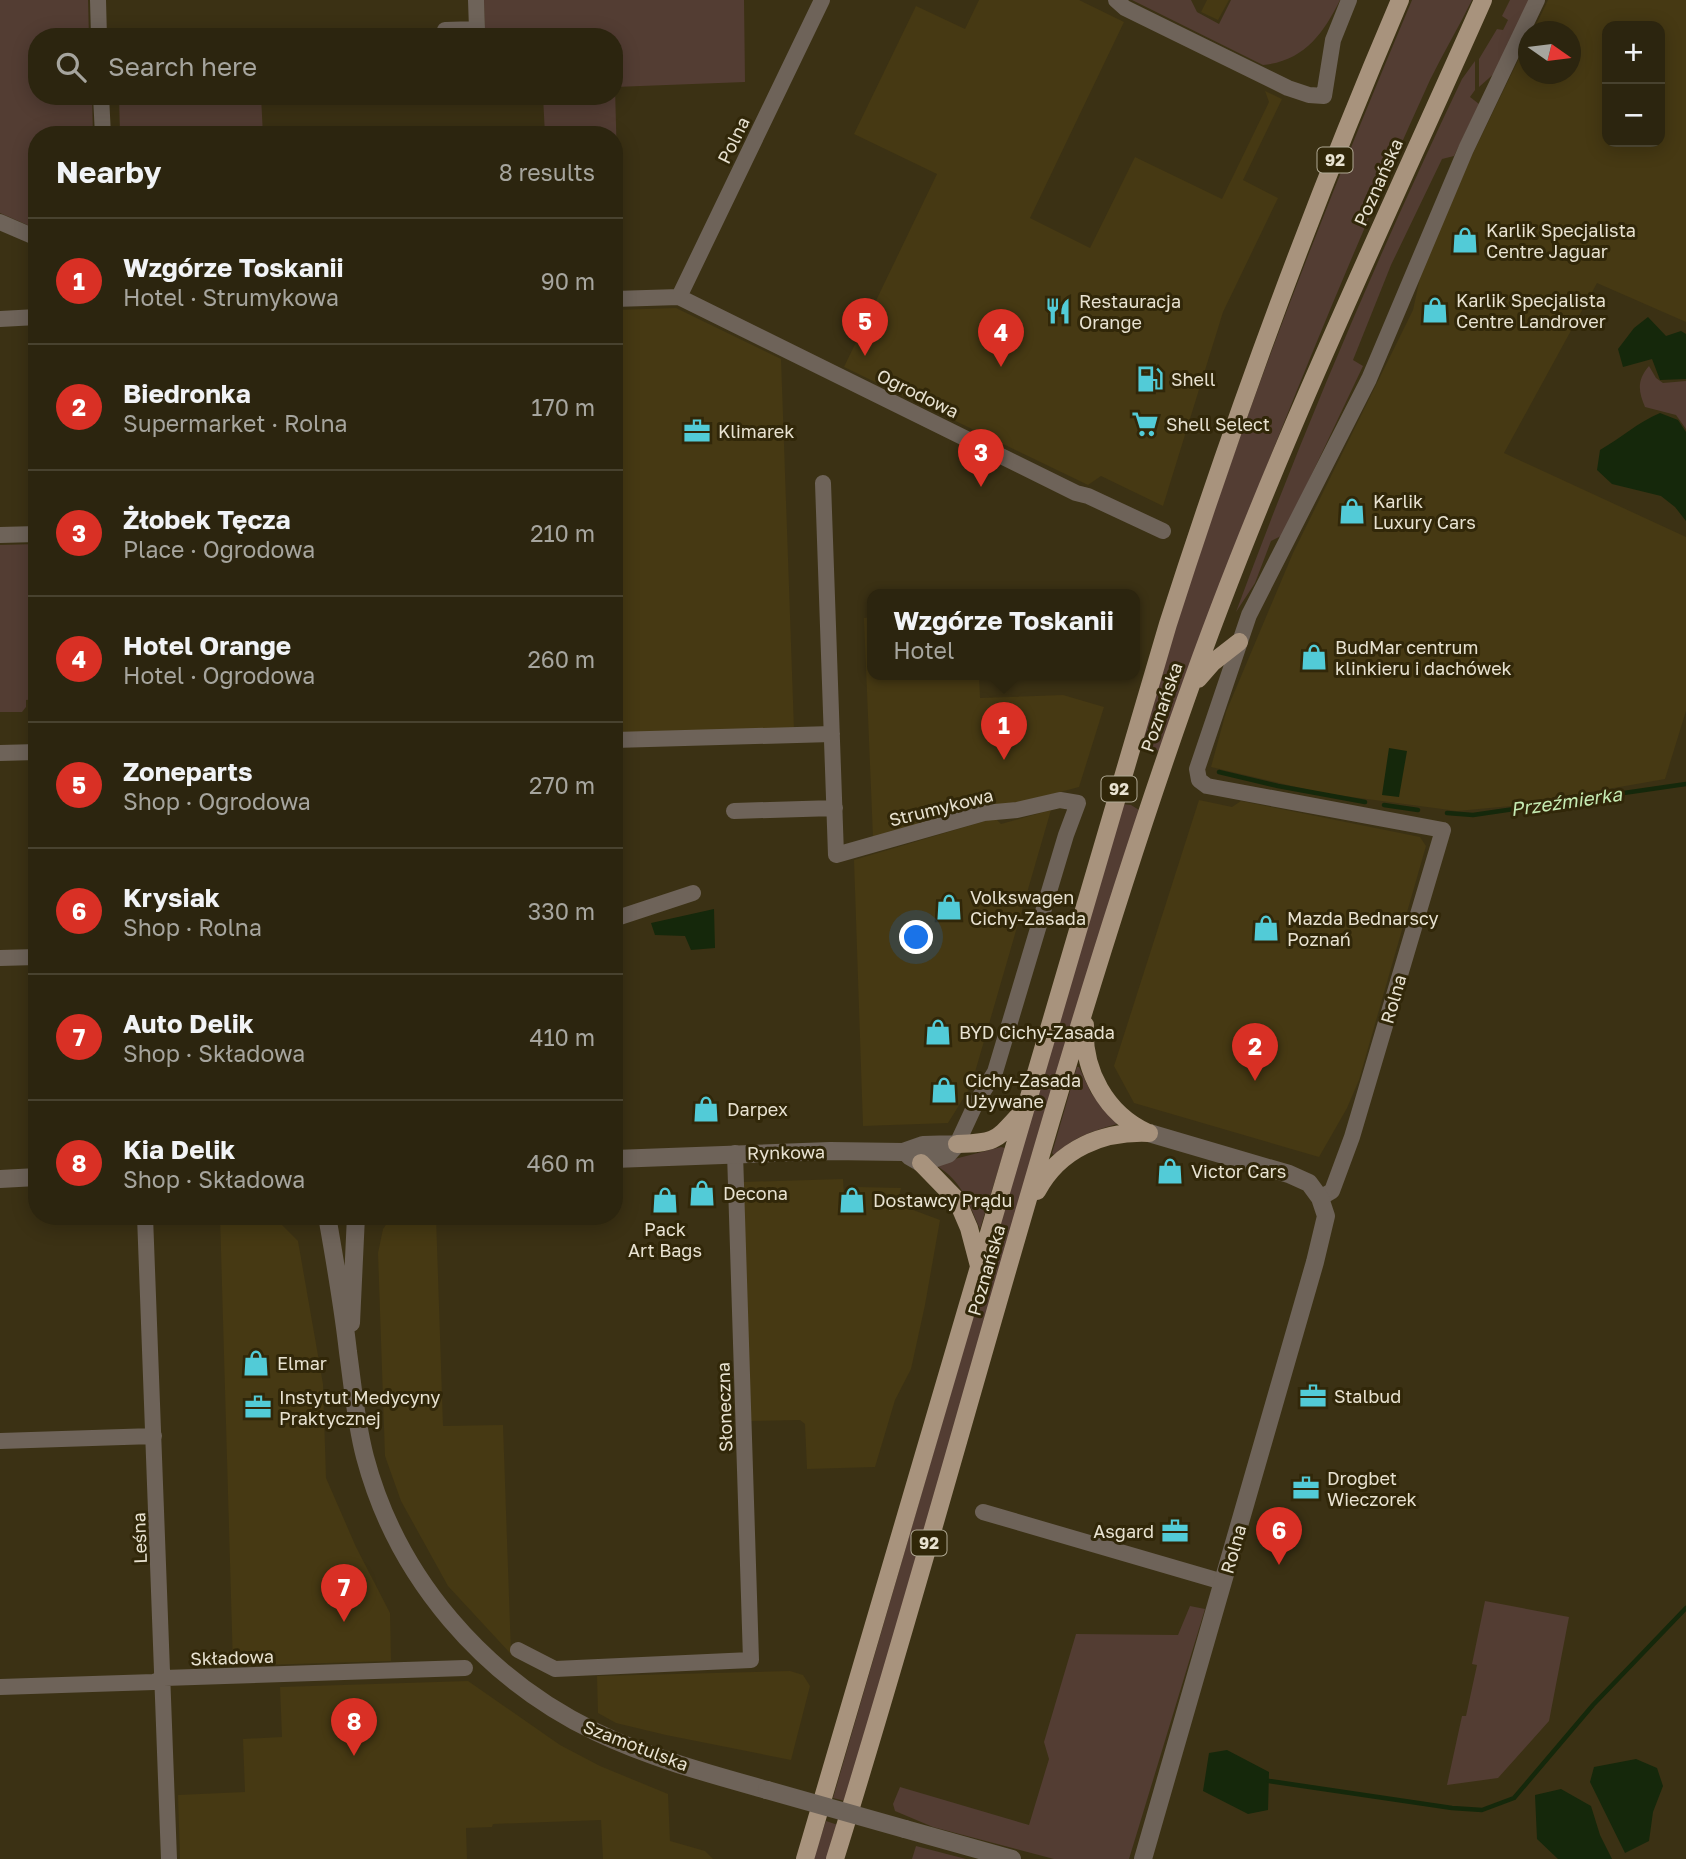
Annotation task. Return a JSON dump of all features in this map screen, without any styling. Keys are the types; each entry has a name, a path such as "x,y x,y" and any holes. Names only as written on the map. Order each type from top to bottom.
{"main road":[{"name":"Poznańska","path":"806,1859 1145,700 1217,475 1308,226 1400,0"},
{"name":"Poznańska","path":"835,1859 1127,869 1243,544 1347,300 1483,0"},
{"path":"1186,700 1205,670 1239,642"},
{"path":"1088,997 1085,1045 1091,1074 1103,1095 1118,1111 1131,1123 1149,1133"},
{"path":"957,1144 991,1142 1025,1109"},
{"path":"1020,1229 1043,1181 1070,1153 1087,1143 1108,1136 1149,1133"},
{"path":"922,1163 957,1200 969,1228 979,1266"}],"street":[{"path":"98,0 99,28"},
{"path":"476,0 477,28"},
{"name":"Polna","path":"679,297 822,0"},
{"path":"1116,0 1125,8 1288,88 1309,95 1324,96 1333,40 1349,0"},
{"path":"1239,642 1249,615 1369,379 1466,149 1537,0"},
{"path":"101,105 103,126"},
{"path":"0,222 28,234"},
{"name":"Ogrodowa","path":"623,299 679,297 1076,493 1163,531"},
{"path":"0,318 28,317"},
{"path":"734,811 835,808 822,483"},
{"path":"0,535 28,534"},
{"name":"Rolna","path":"1143,1859 1325,1226 1325,1210 1320,1198 1332,1191 1352,1137 1443,830 1211,787 1199,780 1199,762 1239,642"},
{"path":"623,740 832,734"},
{"path":"0,753 28,752"},
{"name":"Strumykowa","path":"835,808 836,855 984,813 1017,810 1060,800 1078,803 995,1072 975,1102 957,1144"},
{"path":"623,916 693,894"},
{"path":"0,958 28,957"},
{"path":"1149,1133 1301,1178 1320,1198"},
{"path":"903,1152 922,1163 944,1157 957,1144"},
{"name":"Rynkowa","path":"623,1159 735,1153 903,1152 923,1145 957,1144"},
{"name":"Słoneczna","path":"519,1650 555,1669 751,1660 735,1153"},
{"path":"0,1179 28,1177"},
{"name":"Leśna","path":"145,1225 169,1859"},
{"name":"Szamotulska","path":"328,1225 357,1424 376,1494 412,1568 463,1635 517,1685 579,1724 658,1756 767,1790 1012,1859"},
{"name":"Szamotulska","path":"348,1351 355,1225"},
{"path":"0,1441 154,1436"},
{"path":"983,1512 1223,1582"},
{"name":"Składowa","path":"0,1687 155,1682 164,1678 466,1668"}],"shaded area":[{"path":"0,0 88,0 89,28 28,28 28,105 92,105 93,126 28,126 28,225 0,213"},
{"path":"484,0 744,0 745,82 623,87 623,28 485,28"},
{"path":"979,0 1079,0 1124,22 1030,218 1090,248 1135,157 1222,199 1269,102 1265,91 1282,99 1243,180 1278,198 1223,312 1163,506 1101,476 1088,485 844,367 937,174 854,134 916,6 965,29"},
{"path":"1132,0 1191,0 1197,12 1219,24 1231,0 1340,0 1327,24 1301,52 1290,58 1263,65"},
{"path":"1207,0 1229,0 1218,20 1201,12"},
{"path":"1412,0 1472,0 1430,80 1322,329 1222,581 1160,751 1139,745 1199,556 1265,369 1336,184"},
{"path":"1510,0 1532,0 1522,21 1518,21 1518,28 1497,71 1479,87 1479,59 1497,29 1503,30 1508,20 1502,16"},
{"path":"1548,0 1686,0 1686,322 1597,283 1504,453 1686,537 1686,711 1665,779 1511,806 1457,811 1322,793 1211,767 1226,712 1293,553 1413,310 1426,250 1518,61 1518,84 1581,84 1581,21 1538,21"},
{"path":"1475,61 1475,90 1470,97 1479,104 1454,156 1442,159 1391,265 1353,360 1363,366 1283,535 1271,541 1255,583 1236,612 1315,409 1372,276 1462,79"},
{"path":"119,105 261,105 263,126 120,126"},
{"path":"543,105 615,105 616,126 545,126"},
{"path":"676,308 781,359 794,729 623,735 623,310"},
{"path":"1648,317 1666,336 1681,331 1686,334 1686,379 1660,380 1652,359 1623,367 1618,349 1634,328"},
{"path":"1649,366 1656,378 1663,383 1686,381 1686,429 1676,415 1645,407 1640,386 1642,376"},
{"path":"1660,413 1678,420 1686,432 1686,521 1675,507 1661,496 1612,484 1597,470 1600,450"},
{"path":"28,544 28,700 22,712 0,712 0,545"},
{"path":"864,618 867,618 867,680 979,680 980,698 1063,695 1104,707 1079,787 1018,803 982,805 873,838"},
{"path":"1389,748 1407,751 1399,797 1382,795"},
{"path":"1199,800 1232,807 1241,801 1420,837 1426,846 1359,1080 1347,1108 1319,1157 1134,1103 1114,1066"},
{"path":"1122,804 1139,810 845,1801 833,1798"},
{"path":"1051,810 971,1086 948,1123 863,1126 854,860 995,818 1001,824"},
{"path":"714,909 715,948 691,950 685,936 655,935 651,923"},
{"path":"1077,1067 1091,1093 1117,1124 1084,1135 1054,1155 1052,1153"},
{"path":"1005,1148 980,1229 959,1186 937,1166 939,1163"},
{"path":"843,1179 844,1196 857,1196 857,1187 901,1188 897,1204 940,1220 911,1369 895,1400 875,1467 807,1469 805,1424 800,1420 750,1421 742,1182"},
{"path":"220,1225 282,1225 298,1241 323,1384 326,1478 356,1547 390,1613 391,1661 233,1666"},
{"path":"386,1225 436,1225 443,1426 503,1425 511,1654 448,1586 401,1501 385,1456 378,1253"},
{"path":"1485,1601 1569,1617 1549,1721 1498,1778 1447,1785 1462,1716 1466,1716 1477,1665 1472,1664"},
{"path":"1190,1606 1205,1609 1129,1859 1054,1859 933,1827 895,1811 893,1804 900,1787 1029,1825 1049,1759 1044,1742 1076,1634 1178,1635"},
{"path":"790,1671 803,1675 810,1686 791,1760 616,1723 598,1713 597,1676"},
{"path":"468,1681 560,1745 600,1766 668,1794 670,1841 705,1851 713,1859 603,1859 601,1820 493,1824 492,1827 466,1828 467,1859 180,1859 178,1795 245,1792 243,1739 282,1737 280,1687"},
{"path":"1227,1750 1269,1772 1268,1810 1248,1814 1203,1791 1209,1753"},
{"path":"1636,1759 1657,1768 1663,1786 1653,1812 1649,1841 1625,1853 1590,1782 1594,1767"},
{"path":"1561,1789 1591,1806 1600,1835 1612,1859 1558,1859 1537,1839 1535,1795"},
{"path":"826,1821 838,1825 827,1859 813,1859"},
{"path":"916,1846 966,1859 912,1859"}],"waterway":[{"name":"Przeźmierka","path":"1219,772 1365,802"},
{"name":"Przeźmierka","path":"1447,813 1473,815 1686,784"},
{"name":"Przeźmierka","path":"1384,805 1418,810"},
{"path":"1269,1781 1452,1808 1482,1810 1514,1798 1593,1705 1686,1608"}],"place":[{"name":"Karlik Specjalista Centre Jaguar","path":"1465,240"},
{"name":"Karlik Specjalista Centre Landrover","path":"1435,310"},
{"name":"Restauracja Orange","path":"1058,311"},
{"name":"Zoneparts","path":"865,356"},
{"name":"Hotel Orange","path":"1001,367"},
{"name":"Shell","path":"1150,379"},
{"name":"Shell Select","path":"1145,424"},
{"name":"Klimarek","path":"697,431"},
{"name":"Żłobek Tęcza","path":"981,487"},
{"name":"Karlik Luxury Cars","path":"1352,511"},
{"name":"BudMar centrum klinkieru i dachówek","path":"1314,657"},
{"name":"Wzgórze Toskanii","path":"1004,760"},
{"name":"Volkswagen Cichy-Zasada","path":"949,907"},
{"name":"Mazda Bednarscy Poznań","path":"1266,928"},
{"name":"BYD Cichy-Zasada","path":"938,1032"},
{"name":"Biedronka","path":"1255,1081"},
{"name":"Cichy-Zasada Używane","path":"944,1090"},
{"name":"Darpex","path":"706,1109"},
{"name":"Victor Cars","path":"1170,1171"},
{"name":"Decona","path":"702,1193"},
{"name":"Pack Art Bags","path":"665,1200"},
{"name":"Dostawcy Prądu","path":"852,1200"},
{"name":"Elmar","path":"256,1363"},
{"name":"Stalbud","path":"1313,1396"},
{"name":"Instytut Medycyny Praktycznej","path":"258,1407"},
{"name":"Drogbet Wieczorek","path":"1306,1488"},
{"name":"Asgard","path":"1175,1531"},
{"name":"Krysiak","path":"1279,1565"},
{"name":"Auto Delik","path":"344,1622"},
{"name":"Kia Delik","path":"354,1756"}]}
